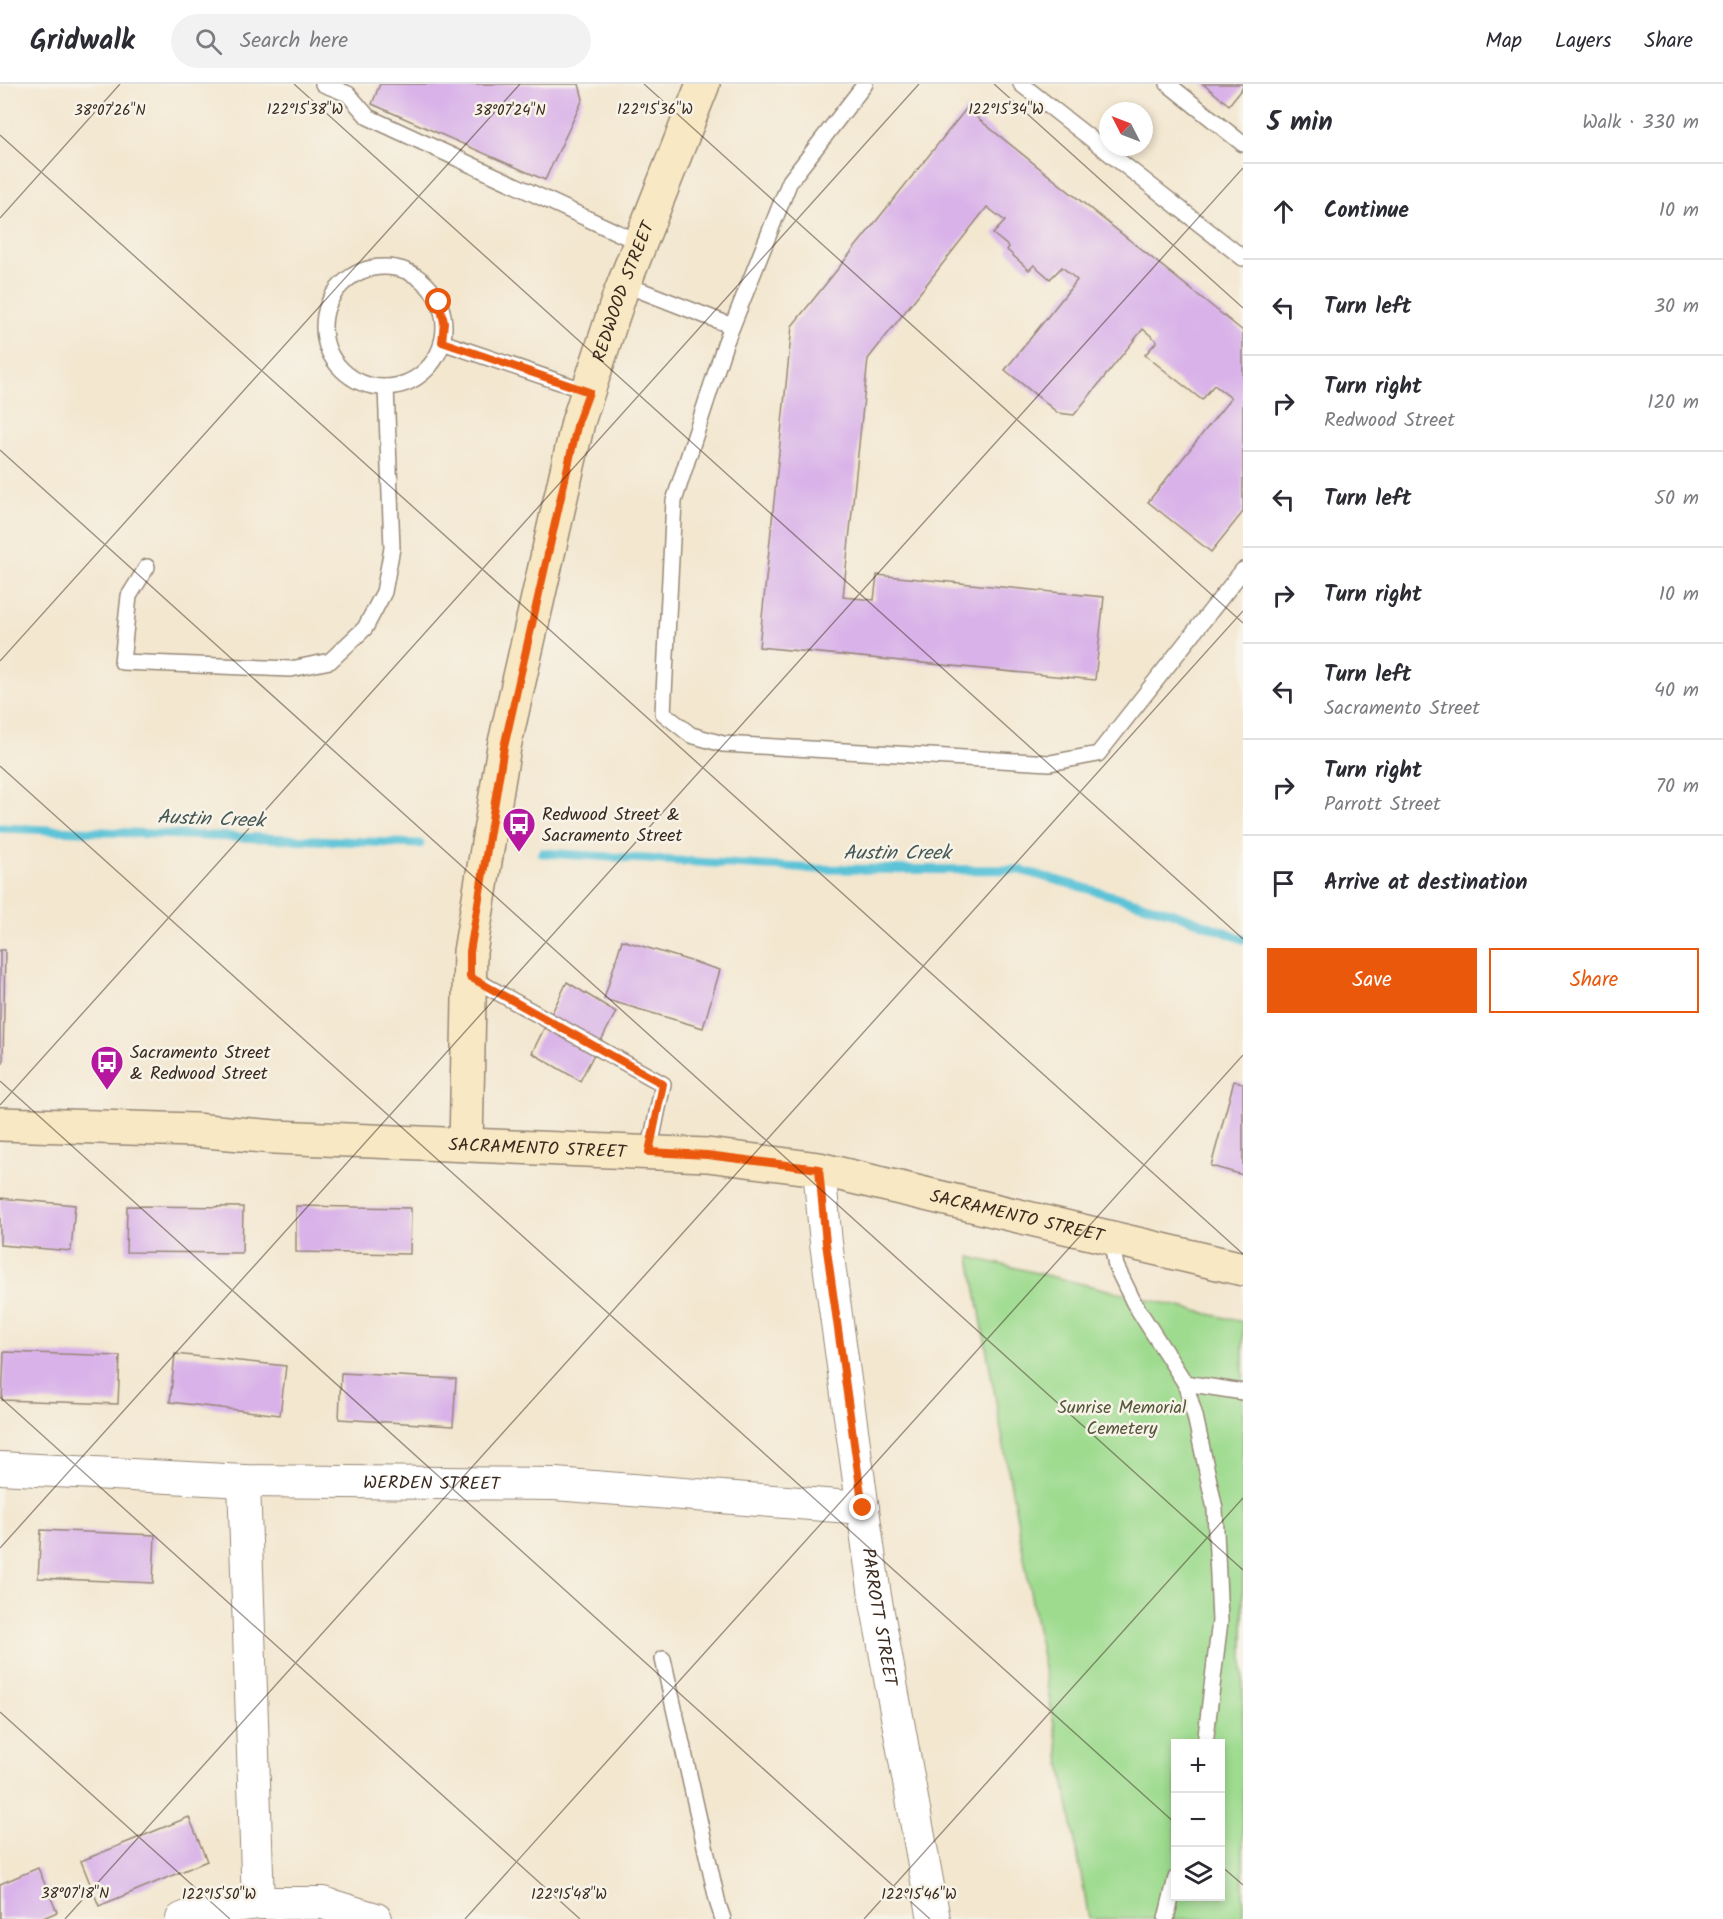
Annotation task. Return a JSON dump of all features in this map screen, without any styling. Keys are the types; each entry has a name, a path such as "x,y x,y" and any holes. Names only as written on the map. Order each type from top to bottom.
{"main road":[{"name":"REDWOOD STREET","path":"466,1145 470,964 504,747 578,422 624,284 703,84"},
{"name":"SACRAMENTO STREET","path":"0,1124 194,1130 275,1137 707,1155 819,1169 1243,1269"}],"street":[{"name":"PARROTT STREET","path":"819,1169 826,1243 875,1596 934,1919"},
{"name":"WERDEN STREET","path":"0,1468 244,1481 555,1484 863,1508"},
{"path":"244,1481 258,1903"},
{"path":"182,1919 208,1909 258,1903 323,1903 376,1919"}],"lane":[{"path":"323,84 348,94 368,117 640,243"},
{"path":"865,84 790,181 732,326 674,501 663,713 691,735 723,744 1050,763 1098,754 1243,570"},
{"path":"1021,84 1243,258"},
{"path":"1168,84 1243,144"},
{"path":"390,267 410,272 427,284 439,302 444,322 442,342 435,359 424,372 410,382 386,387 375,387 355,381 339,368 328,351 323,330 326,310 335,291 350,276 369,268 390,267"},
{"path":"624,284 732,326"},
{"path":"442,342 589,392"},
{"path":"147,567 129,596 122,662 291,669 330,661 365,628 384,592 392,548 386,387"},
{"path":"470,964 663,1084 649,1152"},
{"path":"1111,1239 1116,1266 1134,1303 1185,1383 1195,1416 1215,1509 1220,1621 1205,1739"},
{"path":"1185,1383 1243,1392"},
{"path":"663,1659 723,1919"},
{"path":"1166,1919 1171,1898"}],"green space":[{"name":"Sunrise Memorial Cemetery","path":"970,1257 1243,1322 1243,1919 1089,1919"}],"building":[{"path":"380,84 579,84 583,99 545,180 372,104"},
{"path":"1203,84 1243,84 1243,87 1229,105"},
{"path":"966,109 1243,331 1243,512 1211,552 1148,502 1231,398 1214,385 1202,400 1145,355 1157,341 1143,329 1074,415 1058,413 1005,370 1077,280 1062,267 1050,279 1034,265 1029,270 1007,250 1009,247 993,234 1005,221 987,207 868,359 843,597 874,600 877,575 1104,597 1095,680 759,647 792,326"},
{"path":"622,940 720,970 703,1028 604,999"},
{"path":"0,950 5,950 3,1063 0,1063"},
{"path":"567,982 616,1012 580,1081 532,1053"},
{"path":"1234,1081 1243,1083 1243,1175 1211,1166"},
{"path":"0,1198 75,1205 71,1251 0,1245"},
{"path":"127,1206 243,1207 242,1253 126,1252"},
{"path":"296,1206 411,1208 410,1254 296,1252"},
{"path":"4,1352 120,1356 118,1404 2,1400"},
{"path":"175,1354 286,1366 280,1415 170,1402"},
{"path":"341,1373 456,1379 453,1426 339,1419"},
{"path":"41,1530 155,1535 153,1583 38,1578"},
{"path":"189,1817 207,1861 99,1906 81,1861"},
{"path":"38,1868 57,1912 41,1919 0,1919 0,1884"}],"waterway":[{"name":"Austin Creek","path":"0,828 420,844"},
{"name":"Austin Creek","path":"542,853 816,869 1020,870 1174,913 1243,939"}],"place":[{"name":"Redwood Street & Sacramento Street","path":"519,853"},
{"name":"Sacramento Street & Redwood Street","path":"107,1091"}],"route":[{"path":"439,302 444,322 442,342 589,392 578,422 504,747 470,952 470,977 663,1084 649,1152 707,1155 819,1169 826,1243 863,1508"}]}
